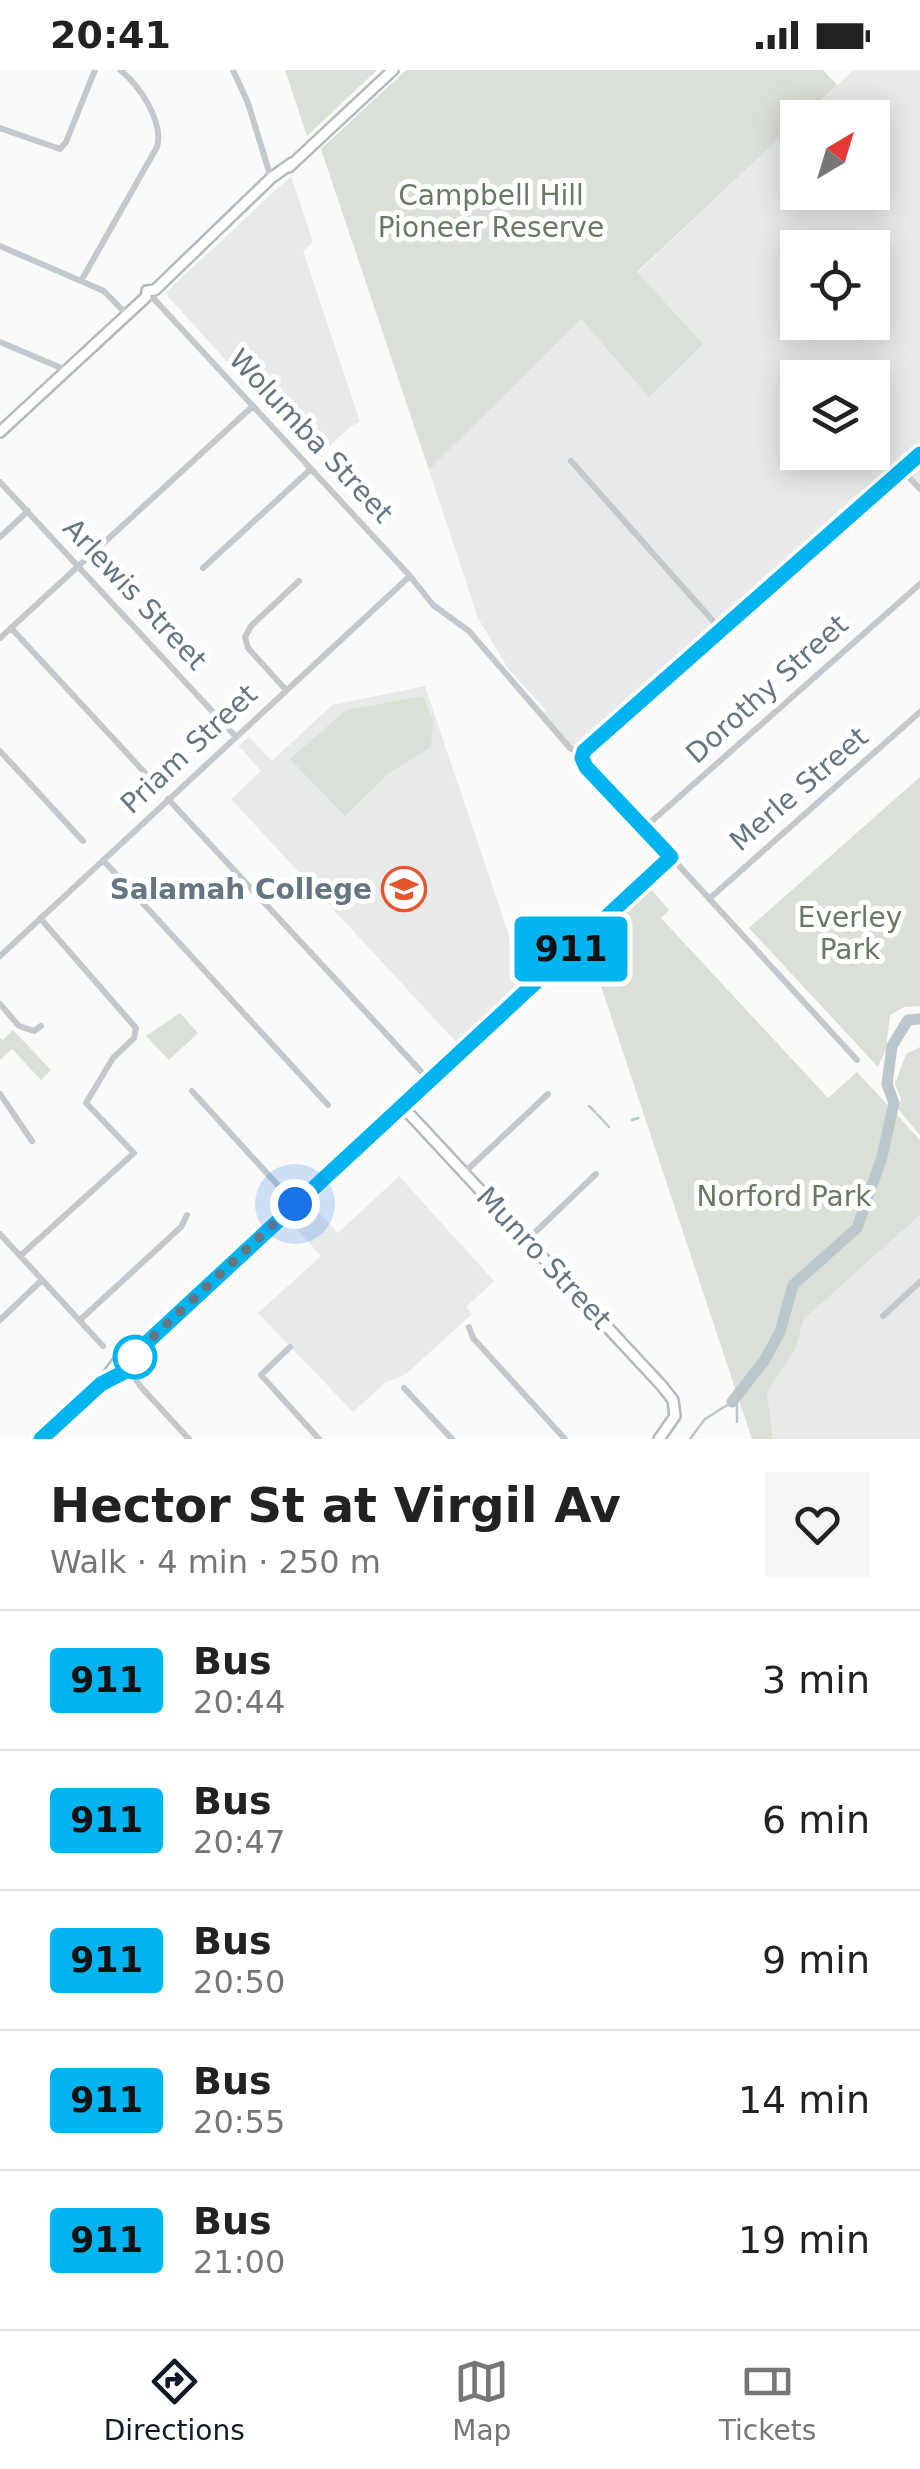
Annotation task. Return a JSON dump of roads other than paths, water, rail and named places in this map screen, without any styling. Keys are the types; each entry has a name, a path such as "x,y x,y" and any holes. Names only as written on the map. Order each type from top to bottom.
{"main road":[{"path":"0,432 393,70"},
{"path":"260,192 292,162"},
{"path":"41,1439 123,1368 671,857 586,767 583,755 920,454"},
{"name":"Munro Street","path":"402,1106 674,1400 675,1416 659,1439"}],"street":[{"path":"0,128 60,149 94,70"},
{"path":"81,281 157,147 160,135 144,98 132,79 120,70"},
{"path":"233,70 243,87 271,178"},
{"path":"264,151 275,165 292,162"},
{"path":"0,246 104,291 127,315"},
{"name":"Wolumba Street","path":"152,296 433,605 468,631 570,748 583,755"},
{"path":"0,342 66,370"},
{"path":"0,638 253,406"},
{"path":"571,461 721,630"},
{"path":"202,568 311,469"},
{"path":"902,470 920,490"},
{"name":"Arlewis Street","path":"0,482 236,737"},
{"path":"0,537 28,511"},
{"name":"Priam Street","path":"0,956 410,576"},
{"path":"286,690 248,648 245,637 251,626 299,581"},
{"name":"Dorothy Street","path":"644,828 920,584"},
{"path":"11,628 148,776"},
{"name":"Merle Street","path":"709,899 920,712"},
{"path":"0,751 83,841"},
{"path":"168,799 429,1081"},
{"path":"671,857 856,1060"},
{"path":"102,860 328,1105"},
{"path":"20,1256 134,1153 86,1103 113,1058 134,1038 136,1028 40,918"},
{"path":"0,1004 22,1028 34,1031 41,1026"},
{"path":"192,1091 295,1204"},
{"path":"0,1094 32,1141"},
{"path":"464,1172 548,1094"},
{"path":"528,1239 596,1174"},
{"path":"80,1320 181,1226 188,1215"},
{"path":"0,1234 104,1346"},
{"path":"0,1320 42,1280"},
{"path":"883,1316 920,1282"},
{"path":"468,1328 565,1439"},
{"path":"290,1347 261,1376 319,1439"},
{"path":"123,1368 189,1439"},
{"path":"404,1388 452,1439"}],"waterway":[{"path":"732,1402 764,1361 780,1332 793,1285 857,1228 882,1157 894,1103 887,1084 892,1046 908,1020 920,1019"},
{"path":"589,1106 595,1112"},
{"path":"597,1114 609,1127"},
{"path":"632,1120 638,1118"},
{"path":"737,1395 737,1422"},
{"path":"690,1439 705,1419 732,1402"}],"place":[{"name":"Salamah College","path":"404,889"}],"park label":[{"name":"Campbell Hill Pioneer Reserve","path":"491,211"},
{"name":"Everley Park","path":"850,933"},
{"name":"Norford Park","path":"784,1196"}]}
